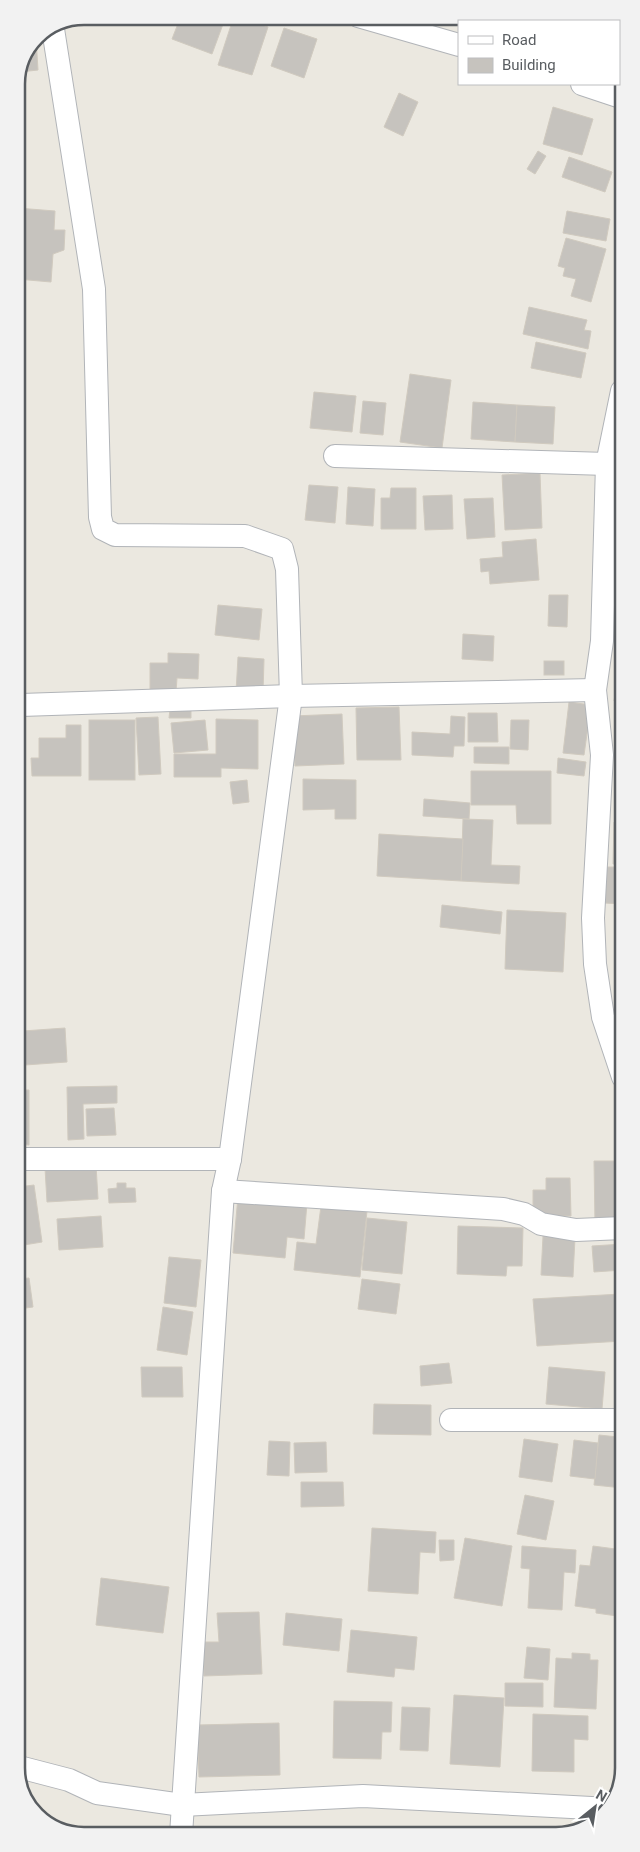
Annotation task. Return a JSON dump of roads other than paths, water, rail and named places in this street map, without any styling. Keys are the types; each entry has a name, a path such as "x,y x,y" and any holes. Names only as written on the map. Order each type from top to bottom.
{"street":[{"path":"389,25 458,45"},
{"path":"54,33 94,289 100,518 104,529 115,535 245,536 282,549 287,569 292,696 230,1159 223,1191 181,1827"},
{"path":"585,85 615,95"},
{"path":"615,425 607,464 602,641 595,690 602,755 593,918 595,964 603,1017 615,1053"},
{"path":"335,456 607,464"},
{"path":"25,705 292,696 595,690"},
{"path":"25,1159 230,1159"},
{"path":"223,1191 503,1209 524,1214 541,1224 576,1230 615,1228"},
{"path":"451,1420 615,1420"},
{"path":"25,1769 69,1780 97,1793 182,1805 363,1796 599,1808"}]}
